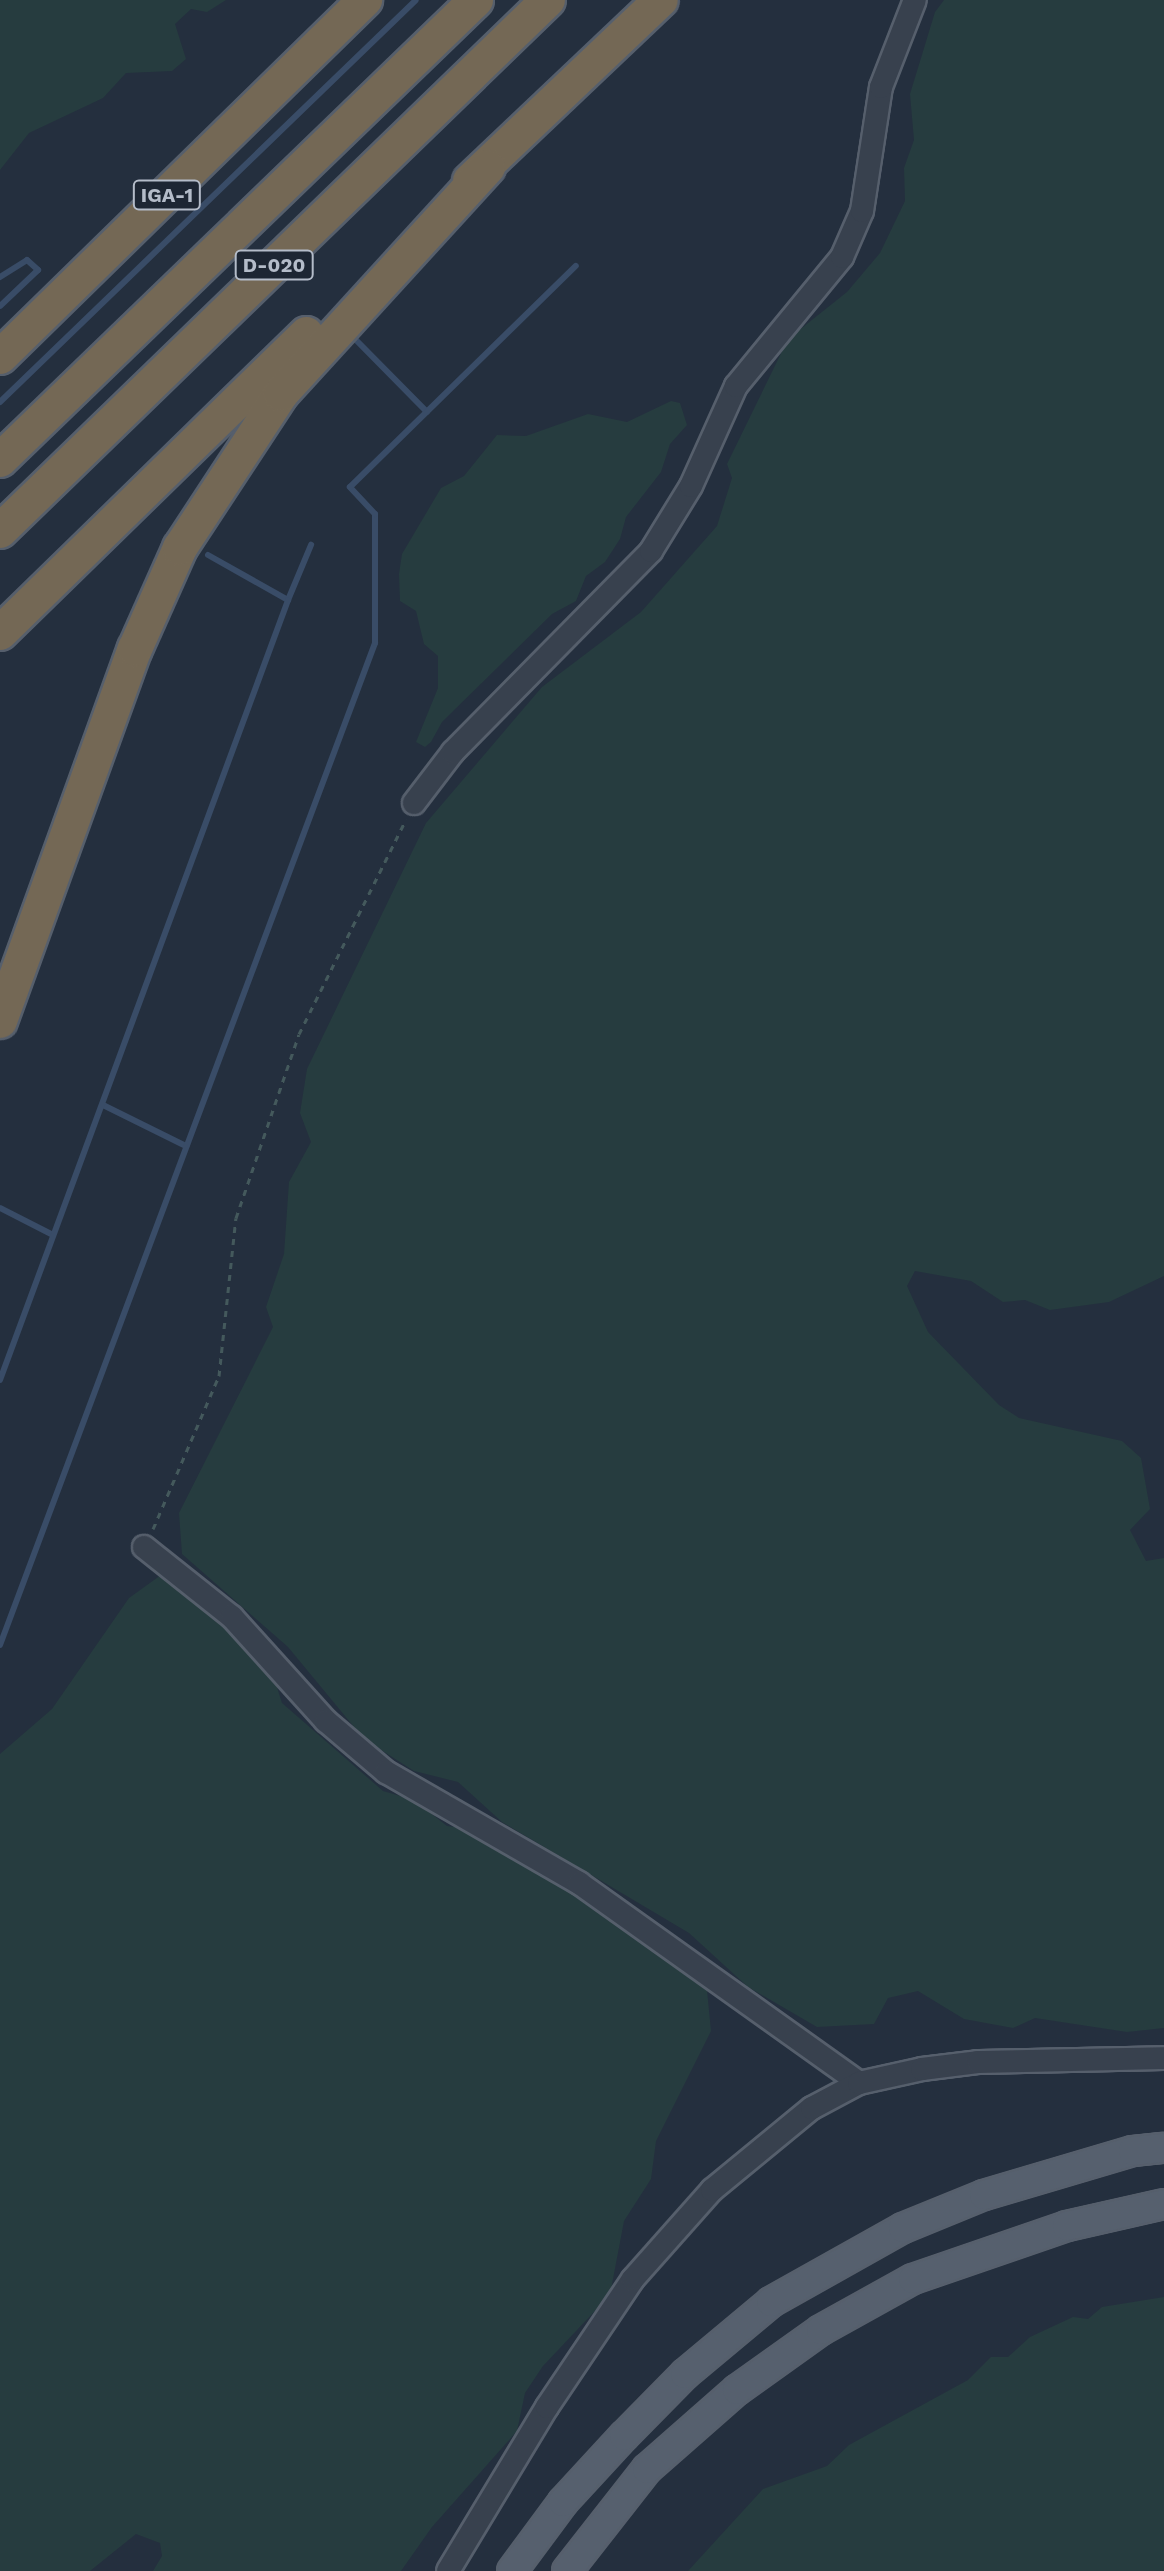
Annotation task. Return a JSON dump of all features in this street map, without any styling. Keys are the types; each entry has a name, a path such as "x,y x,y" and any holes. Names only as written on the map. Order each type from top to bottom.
{"highway":[{"name":"IGA-1","path":"0,357 365,0"},
{"name":"D-020","path":"0,460 476,0"},
{"name":"D-020","path":"0,531 548,0"},
{"path":"0,633 316,324 488,167 661,0"},
{"path":"0,1021 135,649 180,548 281,394 488,167"}],"main road":[{"path":"512,2571 563,2502 634,2426 685,2374 771,2302 903,2228 984,2195 1133,2151 1164,2148"},
{"path":"567,2571 647,2469 737,2390 821,2330 913,2279 1067,2226 1164,2204"}],"street":[{"path":"414,803 453,752 651,551 691,486 736,386 842,257 862,211 881,87 915,0"},
{"path":"144,1547 232,1617 326,1721 386,1772 579,1883 859,2083"},
{"path":"448,2571 594,2333 674,2230 759,2147 812,2108 859,2083 978,2062 1164,2058"}],"path":[{"path":"144,1547 219,1376 236,1218 299,1034 414,803"}],"green space":[{"path":"0,0 226,0 207,12 191,9 175,24 186,59 172,71 126,73 103,98 29,133 0,170"},
{"path":"944,0 1164,0 1164,1276 1109,1302 1050,1310 1025,1300 1003,1302 971,1281 915,1271 907,1286 928,1332 999,1405 1019,1418 1122,1441 1141,1458 1150,1509 1130,1530 1146,1561 1164,1558 1164,2028 1127,2032 1035,2018 1013,2028 964,2019 918,1991 888,1998 874,2024 817,2027 748,1987 689,1933 502,1822 458,1782 414,1771 364,1739 288,1647 182,1554 179,1513 273,1327 266,1307 284,1254 289,1182 311,1142 300,1113 307,1069 426,823 542,687 641,612 717,526 732,478 727,464 788,339 847,292 880,253 905,201 904,168 914,140 910,94 935,12"},
{"path":"671,401 680,403 687,425 670,444 661,472 626,517 620,539 605,562 586,576 576,601 552,614 442,722 431,742 425,747 416,742 438,688 438,656 424,644 416,611 400,601 399,574 402,554 441,488 464,476 497,435 526,436 588,414 627,422"},
{"path":"161,1575 235,1635 276,1684 282,1703 383,1791 414,1800 447,1826 470,1829 582,1896 707,1990 711,2031 656,2141 651,2179 624,2221 610,2295 543,2366 525,2393 517,2431 432,2527 401,2571 153,2571 162,2556 160,2543 136,2534 90,2571 0,2571 0,1754 52,1709 129,1598"},
{"path":"1164,2297 1164,2571 688,2571 763,2489 827,2466 849,2445 968,2380 991,2357 1008,2357 1030,2337 1073,2317 1088,2319 1102,2307"}],"waterway":[{"path":"0,402 416,0"},
{"path":"0,277 27,260 38,270 0,306"},
{"path":"0,1645 375,643 375,514 350,487 576,266"},
{"path":"356,340 427,412"},
{"path":"208,555 288,600 311,545"},
{"path":"0,1380 288,600"},
{"path":"103,1105 186,1146"},
{"path":"0,1208 53,1235"}]}
